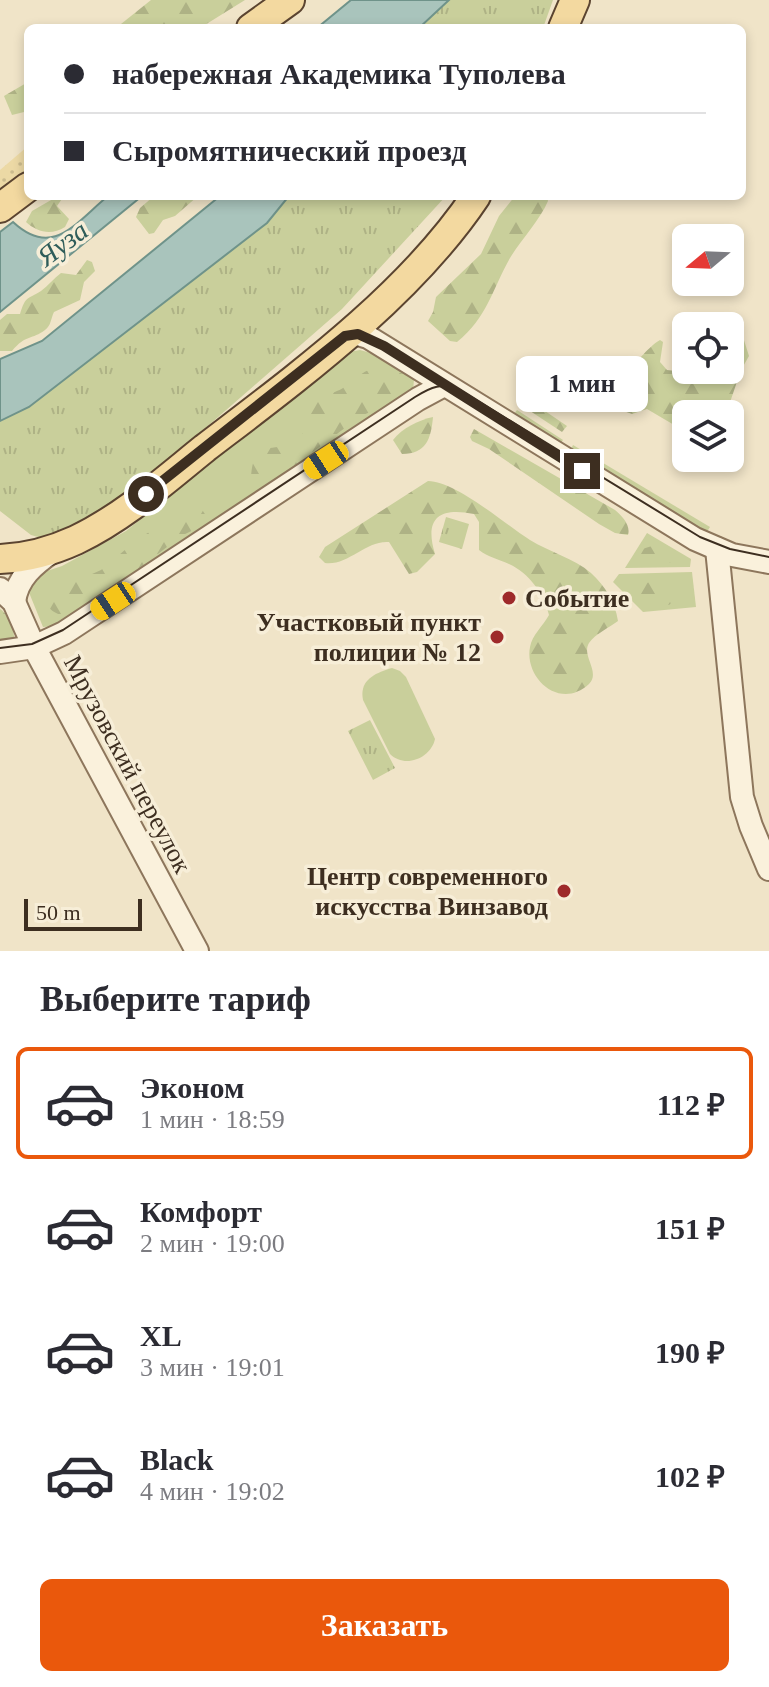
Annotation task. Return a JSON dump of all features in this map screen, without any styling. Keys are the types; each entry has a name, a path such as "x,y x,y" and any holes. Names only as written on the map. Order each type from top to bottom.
{"main road":[{"path":"257,24 290,0"},
{"path":"565,24 575,0"},
{"path":"0,208 24,190"},
{"path":"0,559 34,555 58,548 126,510 371,313 432,254 473,200"}],"street":[{"path":"371,313 378,333 390,350"},
{"path":"345,336 358,334 368,337 651,513 717,549 769,562"},
{"path":"0,652 34,647 64,633 418,399 444,385"},
{"name":"Мрузовский переулок","path":"58,548 29,570 15,593 7,595 197,951"},
{"path":"717,549 742,797 769,869"}],"green space":[{"path":"151,0 245,0 206,24 121,24"},
{"path":"449,0 553,0 544,24 423,24"},
{"path":"24,84 24,112 12,115 4,96"},
{"path":"51,200 61,200 57,206 69,219 65,227 44,232 26,222 32,211"},
{"path":"149,200 193,200 175,216 163,220 154,233 149,234 136,217 140,208"},
{"path":"286,200 442,200 342,309 116,506 45,539 31,535 0,511 0,421 29,407 267,223"},
{"path":"512,200 548,200 510,258 475,323 457,342 450,341 428,321 436,297 481,254 499,216"},
{"path":"87,260 92,262 95,271 84,282 80,300 54,312 49,326 21,342 12,351 0,351 0,320 7,314 20,314 28,299 61,273 76,275"},
{"path":"660,340 663,342 660,362 667,370 672,371 672,384 736,384 731,400 672,400 672,424 647,409 632,414 618,409 619,392 624,382 638,361"},
{"path":"744,340 749,356 744,365"},
{"path":"360,350 371,353 414,379 413,392 56,626 43,627 28,590 32,576 62,566 126,531 335,360"},
{"path":"381,367 410,379 411,388 406,396 361,416 279,477 271,480 251,478 253,464 261,451 290,444 301,436 317,401 365,372"},
{"path":"526,398 567,426 562,432 521,405"},
{"path":"517,410 563,440 560,444 514,414"},
{"path":"433,417 426,444 417,451 402,454 393,440 411,425"},
{"path":"474,429 615,510 627,524 628,535 615,533 599,524 489,449 472,441 470,437"},
{"path":"573,445 710,527 706,533 570,451"},
{"path":"428,481 466,496 530,540 584,568 601,583 612,600 618,621 589,643 587,653 593,674 589,684 567,694 546,687 538,679 530,659 530,647 549,615 547,607 535,585 523,573 479,550 479,522 474,514 452,512 437,518 432,532 435,554 417,572 409,574 389,542 373,545 333,563 325,563 319,557 325,547"},
{"path":"184,506 201,508 210,522 181,536 140,568 63,615 48,607 40,591 47,586 72,583 101,570"},
{"path":"446,517 469,524 462,549 439,542"},
{"path":"647,533 691,559 690,567 625,568"},
{"path":"652,546 665,549 676,558 675,562 640,565 635,558 639,550"},
{"path":"692,572 696,607 643,612 613,582 619,574"},
{"path":"669,578 676,583 680,594 669,605 648,605 630,588 636,585"},
{"path":"0,609 9,619 14,641 0,644"},
{"path":"392,668 406,677 435,739 433,746 423,756 410,761 390,754 363,700 366,682"},
{"path":"370,720 395,768 373,780 348,731"}],"sand":[{"path":"24,149 24,177 0,195 0,170"}],"water":[{"path":"351,0 449,0 423,24 322,24"},
{"name":"Яуза","path":"103,200 137,200 0,312 0,232 13,222 27,233 52,237 74,226"},
{"path":"215,200 286,200 267,223 29,407 0,421 0,359 42,341"}],"tram line":[{"path":"0,648 32,644 63,630 415,397 442,386 460,390 700,537 730,549 769,557"}],"place":[{"name":"Событие","path":"509,598"},
{"name":"Участковый пункт полиции № 12","path":"497,637"},
{"name":"Центр современного искусства Винзавод","path":"564,891"}],"route":[{"path":"146,494 345,336 358,334 384,346 582,471"}]}
